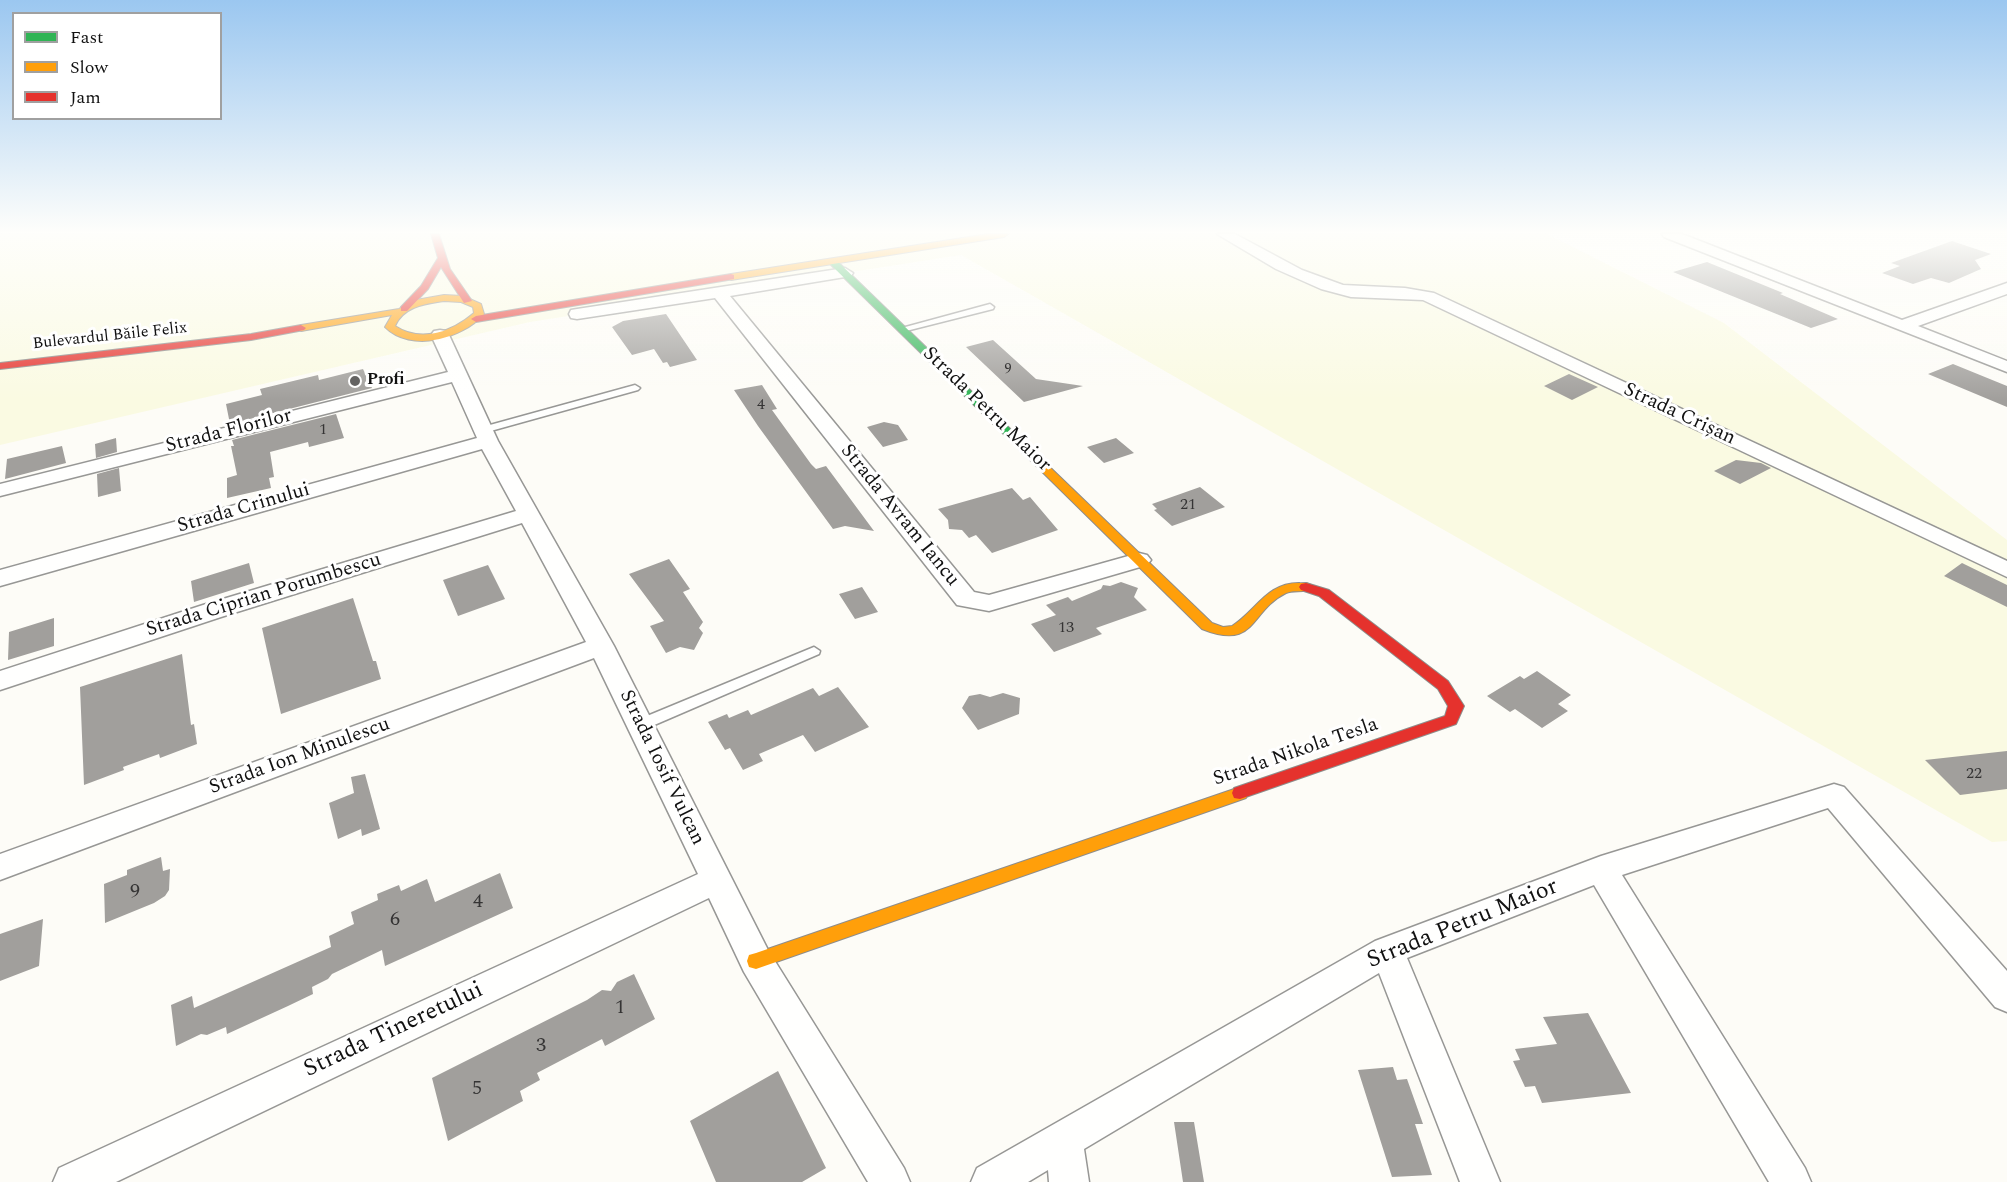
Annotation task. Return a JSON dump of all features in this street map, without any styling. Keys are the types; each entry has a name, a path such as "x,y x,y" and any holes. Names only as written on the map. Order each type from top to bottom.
{"main road":[{"path":"399,334 392,331 390,322 426,289"},
{"path":"459,289 480,310 476,319"},
{"path":"517,298 586,289"},
{"path":"379,334 399,334 442,341 476,319 659,289"},
{"name":"Strada Petru Maior","path":"861,289 1139,560"},
{"name":"Bulevardul Băile Felix","path":"0,366 251,337 402,310 435,300 456,298 470,302"},
{"path":"470,302 495,300"},
{"name":"Bulevardul Băile Felix","path":"0,374 327,338"},
{"name":"Strada Nikola Tesla","path":"756,961 1451,720 1456,706 1443,685 1324,593 1308,586 1288,584 1240,627 1225,632 1207,626 1139,560"}],"street":[{"path":"577,314 749,289"},
{"name":"Strada Crișan","path":"1340,289 1413,292 1428,296 2007,570"},
{"path":"1808,289 2007,367"},
{"path":"1901,326 2004,289"},
{"name":"Strada Avram Iancu","path":"720,294 966,599 989,603 1139,560"},
{"name":"Strada Iosif Vulcan","path":"442,341 485,436 601,646 756,961 890,1182"},
{"name":"Strada Florilor","path":"0,490 458,375"},
{"name":"Strada Crinului","path":"0,578 485,436"},
{"name":"Strada Ciprian Porumbescu","path":"0,681 212,611 529,514"},
{"name":"Strada Ion Minulescu","path":"0,867 601,646"},
{"name":"Strada Petru Maior","path":"991,1182 1388,951 1601,869 1834,795 2007,996"},
{"path":"1601,869 1791,1182"},
{"name":"Strada Tineretului","path":"73,1182 716,880"},
{"path":"1388,951 1480,1182"},
{"path":"1064,1141 1069,1182"}],"lane":[{"path":"902,329 990,307"},
{"path":"485,436 635,388"},
{"path":"640,725 814,651"}],"green space":[{"path":"0,289 741,289 530,322 0,445"},
{"path":"1021,289 1657,289 1724,323 2007,540 2007,841 1992,842"}],"building":[{"path":"1715,289 1774,289 1838,319 1811,328"},
{"path":"666,314 697,360 670,367 667,362 663,363 654,349 632,355 612,327 623,321"},
{"path":"993,340 1036,379 1083,386 1024,402 966,347"},
{"path":"1953,364 2007,386 2007,407 1928,374"},
{"path":"363,369 372,388 230,424 226,404 262,395 260,389 318,375 319,380"},
{"path":"1569,374 1598,387 1572,400 1544,386"},
{"path":"762,385 777,409 772,410 811,464 816,469 826,466 874,531 845,526 833,529 734,390"},
{"path":"336,414 344,438 309,447 308,442 270,452 274,477 269,478 271,488 227,498 227,478 237,475 231,446 234,446 232,440"},
{"path":"884,422 898,425 908,440 883,447 867,427"},
{"path":"116,438 117,452 96,458 95,444"},
{"path":"1116,438 1134,453 1104,463 1087,447"},
{"path":"62,446 66,463 5,479 7,459"},
{"path":"1736,460 1761,463 1771,468 1740,484 1714,471"},
{"path":"119,468 121,491 98,497 97,474"},
{"path":"1200,487 1225,507 1172,526 1154,510 1157,509 1152,504"},
{"path":"1012,488 1023,500 1030,497 1058,530 992,553 976,535 969,538 962,530 949,529 948,520 938,509"},
{"path":"669,559 690,589 683,592 703,622 699,628 703,633 694,650 680,647 666,653 650,626 664,621 629,574"},
{"path":"249,563 254,583 194,602 191,581"},
{"path":"1962,563 2007,585 2007,607 1944,576"},
{"path":"488,565 505,599 458,616 443,580"},
{"path":"1121,582 1138,588 1134,597 1147,610 1096,628 1102,634 1054,652 1031,624 1056,615 1046,605 1068,597 1072,601 1101,589 1103,585 1110,586"},
{"path":"862,587 878,612 855,619 839,594"},
{"path":"353,598 381,679 281,714 262,628"},
{"path":"54,618 54,646 8,660 9,632"},
{"path":"182,654 191,725 194,724 197,744 160,758 159,754 123,767 124,770 84,785 80,687"},
{"path":"1537,671 1571,695 1558,704 1568,711 1542,728 1515,709 1510,712 1487,696 1520,676 1524,679"},
{"path":"838,687 869,727 815,752 803,735 759,754 763,761 743,770 730,748 725,750 708,722 727,714 729,718 748,710 751,715 813,688 819,696"},
{"path":"1003,693 1020,698 1019,714 978,730 962,708 969,696 980,694 990,697"},
{"path":"2007,751 2007,789 1960,795 1925,760"},
{"path":"365,774 380,829 362,836 361,829 338,839 329,803 354,793 351,777"},
{"path":"161,857 163,871 170,869 169,890 165,896 154,903 105,923 104,884 127,875 127,870"},
{"path":"500,873 513,908 385,966 382,950 332,974 328,979 312,987 313,994 288,1006 227,1034 226,1027 207,1035 201,1034 176,1046 171,1005 192,996 194,1008 331,947 329,936 354,924 351,912 378,900 377,894 399,885 401,891 427,879 435,902"},
{"path":"43,919 39,966 0,981 0,934"},
{"path":"634,974 655,1019 605,1046 602,1039 537,1073 540,1080 520,1091 523,1101 448,1141 432,1078 587,1000 602,990 611,991 617,982"},
{"path":"1588,1013 1631,1093 1542,1103 1535,1086 1525,1087 1513,1061 1520,1060 1515,1049 1557,1044 1543,1017"},
{"path":"1393,1067 1397,1080 1407,1079 1423,1124 1415,1124 1432,1175 1392,1177 1358,1070"},
{"path":"778,1071 826,1168 802,1182 716,1182 690,1121"},
{"path":"1174,1122 1194,1122 1204,1182 1183,1182"}],"traffic: fast":[{"path":"861,289 1028,452"}],"traffic: slow":[{"path":"444,298 463,299 478,306 479,314 460,328 423,338 411,337 390,327 398,313 412,305 444,298"},
{"path":"301,328 401,311"},
{"path":"1028,452 1207,626 1223,632 1236,630 1280,591 1291,587 1306,587"},
{"path":"756,961 1240,793"}],"traffic: jam":[{"path":"404,309 423,289"},
{"path":"459,289 467,301"},
{"path":"476,319 657,289"},
{"path":"0,366 251,337 301,328"},
{"path":"1240,793 1451,720 1456,706 1443,685 1324,593 1306,587"}],"place":[{"name":"Profi","path":"355,381"}]}
